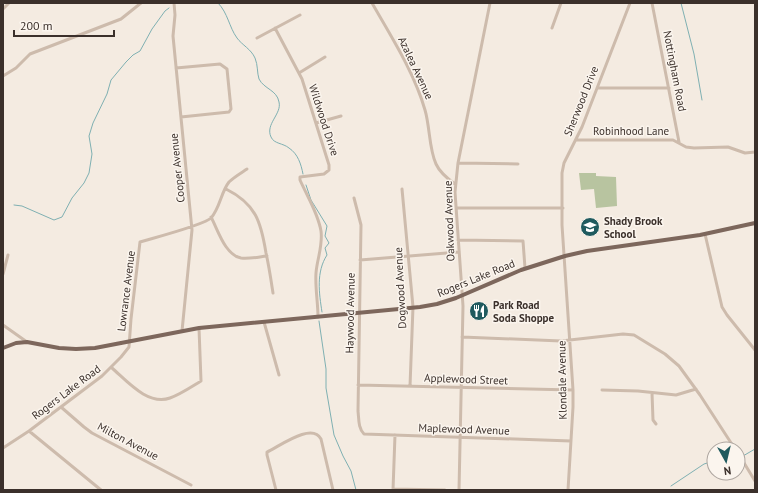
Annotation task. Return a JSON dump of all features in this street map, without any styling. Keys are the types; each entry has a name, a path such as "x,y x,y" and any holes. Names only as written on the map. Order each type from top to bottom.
{"main road":[{"name":"Rogers Lake Road","path":"3,348 16,343 27,342 59,348 95,348 199,328 437,304 525,268 565,256 587,251 705,234 755,223"}],"street":[{"path":"3,9 9,3"},
{"path":"3,76 16,68 30,54 121,19 141,3"},
{"name":"Cooper Avenue","path":"174,3 175,15 173,36 192,226 182,331"},
{"name":"Azalea Avenue","path":"372,3 402,55 415,82 425,111 436,165 445,176 455,184"},
{"name":"Oakwood Avenue","path":"458,490 462,295 455,184 458,162 490,3"},
{"path":"552,28 561,3"},
{"name":"Sherwood Drive","path":"563,208 562,173 564,163 576,140 630,3"},
{"name":"Nottingham Road","path":"652,3 679,142"},
{"path":"257,38 300,15"},
{"name":"Wildwood Drive","path":"275,28 299,73 328,160 329,170 324,174 300,177 319,222 321,232 321,245 316,273 318,317"},
{"path":"299,73 325,57"},
{"path":"176,68 220,64 227,69 231,109 229,112 181,117"},
{"path":"597,88 669,88"},
{"path":"316,123 341,116"},
{"name":"Robinhood Lane","path":"576,140 673,140 686,147 728,147 745,152 755,152"},
{"path":"458,162 518,164"},
{"path":"192,226 211,217 228,183 246,170"},
{"path":"226,189 247,203 258,218 262,229 273,293"},
{"name":"Dogwood Avenue","path":"402,190 413,307 410,386"},
{"name":"Haywood Avenue","path":"354,198 361,224 358,385 360,429"},
{"path":"456,208 563,208"},
{"name":"Klondale Avenue","path":"563,208 562,225 573,390 568,490"},
{"path":"211,217 226,247 232,253 239,257 247,258 267,256"},
{"name":"Lowrance Avenue","path":"129,342 140,242 192,226"},
{"path":"705,234 722,307 755,350"},
{"path":"458,240 523,241 525,268"},
{"path":"360,260 459,252"},
{"path":"3,274 8,255"},
{"path":"264,322 280,375"},
{"path":"3,325 27,342"},
{"path":"112,368 143,394 155,399 170,398 201,382 199,328"},
{"path":"462,337 570,340 617,334 634,335 650,344 674,362 684,372 730,441"},
{"name":"Rogers Lake Road","path":"3,448 30,431 112,368 128,350 129,342"},
{"name":"Applewood Street","path":"358,385 573,390"},
{"path":"602,390 627,390 676,395 696,389"},
{"path":"652,393 653,420 656,424"},
{"name":"Milton Avenue","path":"61,407 92,432 191,485"},
{"name":"Maplewood Avenue","path":"360,429 364,434 571,441"},
{"path":"30,431 101,490"},
{"path":"276,490 267,452 306,433 312,432 317,433 323,444 333,490"},
{"path":"395,435 393,489 445,490"},
{"path":"746,466 755,481"}],"green space":[{"path":"579,173 596,173 596,176 616,177 617,206 596,208 594,189 581,190"}],"waterway":[{"path":"218,3 224,11 237,38 255,58 259,79 278,98 278,111 270,128 271,137 274,141 287,146 295,153 303,174"},
{"path":"681,3 694,54 702,100"},
{"path":"14,205 22,206 54,220 62,217 72,198 84,183 89,173 92,154 89,136 93,123 107,94 111,80 126,62 140,51 152,29 165,11 169,8"},
{"path":"306,185 311,200 327,226 325,236 329,243 325,248 327,255 321,268 319,283 322,312"},
{"path":"319,321 326,369 326,388 334,435 351,471 356,490"},
{"path":"746,454 755,449"},
{"path":"671,486 706,463"}],"place":[{"name":"Shady Brook School","path":"590,227"},
{"name":"Park Road Soda Shoppe","path":"479,311"}]}
